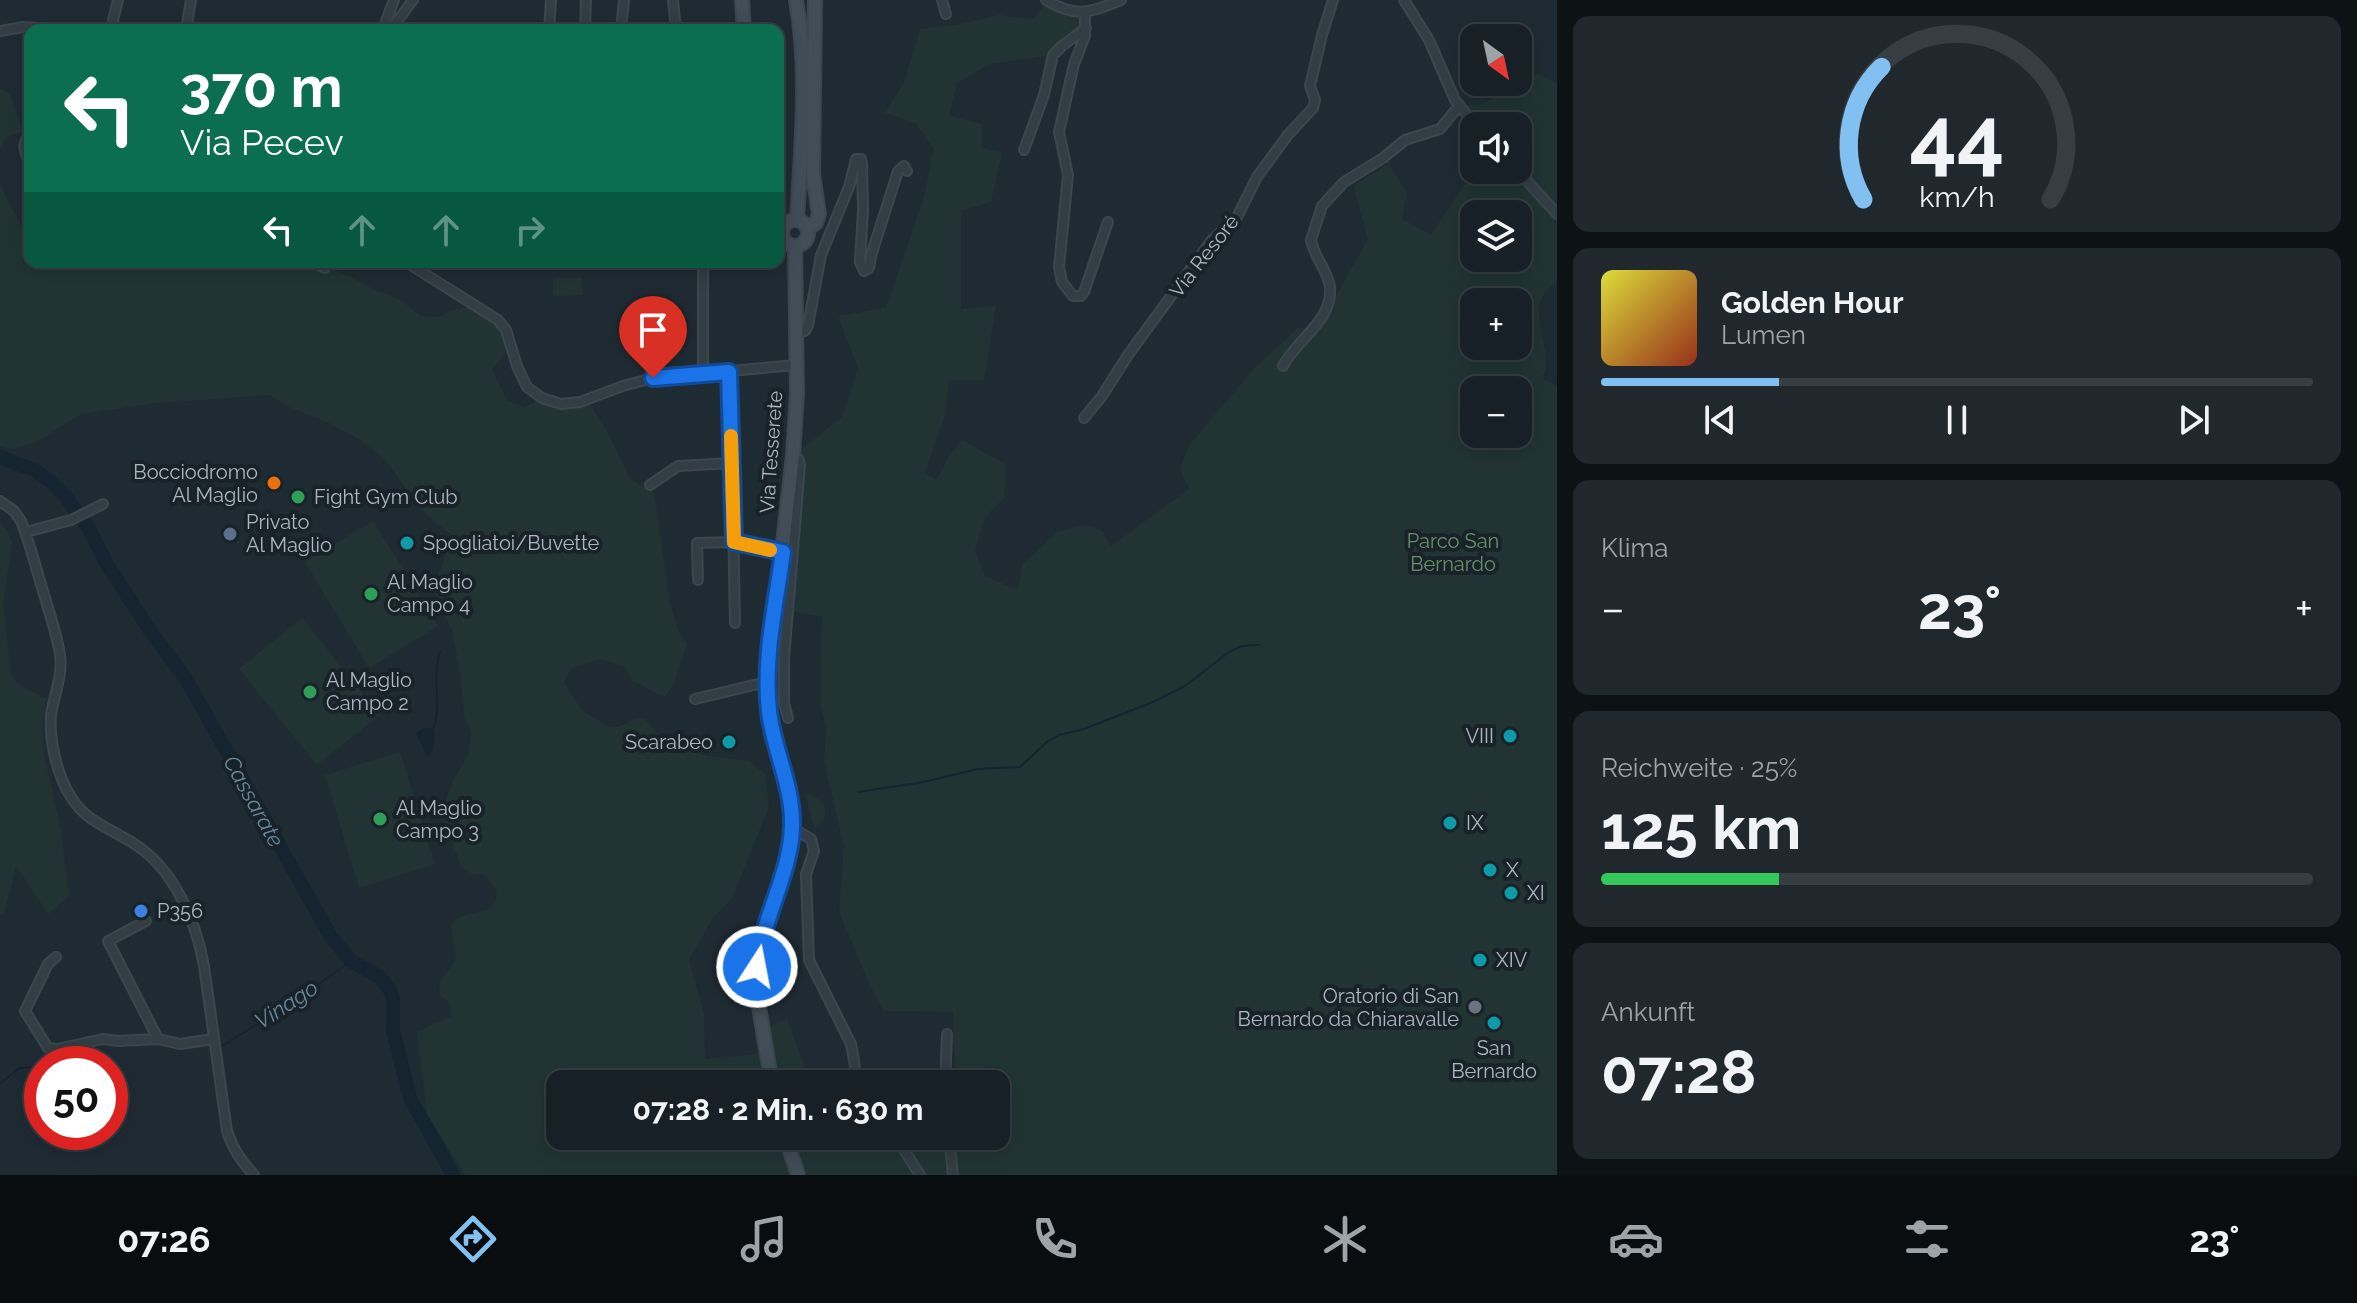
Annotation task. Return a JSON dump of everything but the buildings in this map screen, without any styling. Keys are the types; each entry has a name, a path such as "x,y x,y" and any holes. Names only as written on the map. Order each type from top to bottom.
{"main road":[{"path":"742,0 744,24"},
{"path":"784,238 788,244 795,246 806,240 802,224 802,47 796,0"},
{"path":"784,228 788,223 816,223 819,214 813,174 815,0"},
{"name":"Via Tesserete","path":"770,1070 759,1007 757,967 763,930 783,872 792,828 790,798 771,726 767,682 793,456 795,246"},
{"path":"790,1150 798,1175"}],"street":[{"path":"114,24 118,0"},
{"path":"187,24 191,0"},
{"path":"385,24 394,0"},
{"path":"396,24 413,0"},
{"path":"549,24 551,0"},
{"path":"585,24 586,0"},
{"path":"622,24 624,0"},
{"path":"673,0 675,24"},
{"path":"942,0 946,14"},
{"path":"1046,0 1065,10 1085,13 1099,4 1121,0"},
{"name":"Via Resoré","path":"1084,418 1212,240 1237,217 1257,177 1313,108 1315,100 1310,86 1333,0"},
{"path":"1404,0 1429,40 1443,77 1464,112"},
{"path":"1085,13 1083,43 1074,64 1059,132 1068,175 1059,267 1062,282 1071,296 1078,297 1084,292 1108,222"},
{"path":"0,31 24,27"},
{"path":"1024,150 1044,95 1053,55 1086,28"},
{"path":"1283,366 1315,328 1330,297 1330,283 1311,240 1322,206 1349,178 1383,158 1405,140 1440,129 1459,106"},
{"path":"796,333 805,331 808,326 821,255 849,187 856,159 860,158 862,163 860,262 864,271 869,268 898,171 904,166 907,171"},
{"path":"1530,184 1557,214"},
{"path":"416,268 498,320 506,330 527,387 542,398 561,404 580,402 653,378 796,365"},
{"path":"703,268 703,373"},
{"path":"653,378 654,305"},
{"path":"729,372 735,623"},
{"path":"788,718 784,703 784,659 800,465 793,456"},
{"path":"650,485 678,466 732,463"},
{"path":"0,501 14,511 26,532 57,638 60,674 51,726 61,776 70,797 96,824 145,851 170,880 187,911 204,966 227,1131 241,1161 254,1175"},
{"path":"26,532 71,520 103,504"},
{"path":"698,580 697,543 734,542 783,552"},
{"path":"695,699 767,682"},
{"path":"792,828 811,839 814,847 806,874 809,960 851,1044 856,1070"},
{"path":"146,921 108,941 158,1039"},
{"path":"56,957 48,964 25,1011 48,1048 57,1049 103,1039 158,1039 180,1044 214,1042"},
{"path":"946,1070 947,1034"},
{"path":"904,1150 920,1175"},
{"path":"950,1150 953,1175"}],"green space":[{"name":"Parco San Bernardo","path":"1048,2 1085,13 1086,28 1053,55 989,64 957,83 949,116 982,124 982,148 1002,153 991,202 961,211 961,309 996,306 984,380 949,380 945,416 925,472 936,480 962,440 1005,464 1004,498 985,517 975,550 985,576 1018,590 1022,565 1057,532 1086,525 1102,531 1111,546 1189,489 1180,469 1189,445 1252,371 1298,327 1315,333 1368,240 1354,186 1389,164 1407,193 1402,219 1431,235 1464,185 1532,184 1532,112 1464,112 1459,106 1479,105 1496,96 1532,96 1532,77 1538,74 1557,83 1557,282 1547,290 1539,310 1546,355 1543,378 1557,386 1557,1175 465,1175 427,1114 417,1032 452,1016 450,1003 440,995 439,984 456,959 451,925 462,916 490,909 496,900 497,890 483,874 472,874 461,867 447,827 444,805 469,753 471,732 464,717 452,629 437,602 436,593 437,578 453,536 429,517 411,497 387,461 359,439 270,395 156,403 81,414 36,442 14,449 0,447 0,185 24,231 24,268 328,268 401,300 421,316 439,317 473,306 498,328 508,348 492,370 507,400 525,408 542,398 590,404 629,477 654,491 670,604 679,632 687,644 673,686 664,697 633,682 625,666 600,659 571,668 564,683 584,712 606,726 618,727 639,718 645,719 657,733 690,751 749,761 765,774 769,807 732,898 713,918 689,960 704,1014 705,1059 757,1054 773,1025 787,1019 806,1070 546,1070 546,1150 1010,1150 1010,1070 955,1070 953,1012 884,1011 869,984 839,911 844,847 824,761 826,729 820,700 822,617 776,608 793,456 842,417 858,368 838,316 886,308 924,198 933,148 916,123 885,113 904,83 920,29 999,15 1033,19"},
{"path":"0,88 10,94 23,132 6,137 0,149"},
{"path":"553,278 582,278 582,295 553,296"},
{"name":"Al Maglio Campo 4","path":"373,521 438,626 369,668 305,562"},
{"path":"0,522 12,543 3,604 11,675 20,686 47,699 42,727 44,754 61,830 69,896 48,914 16,866 4,915 0,915"},
{"name":"Al Maglio Campo 2","path":"302,618 380,715 317,765 239,669"},
{"name":"Al Maglio Campo 3","path":"400,752 435,864 359,888 325,775"},
{"path":"805,793 824,805 824,819 814,828"}],"water":[{"path":"423,728 431,728 435,732 433,751 428,756 416,733"}],"waterway":[{"name":"Cassarate","path":"0,457 34,470 50,481 88,527 106,563 186,679 331,937 351,961 380,977 390,990 393,1030 410,1098 453,1175"},
{"path":"858,792 924,782 977,769 1020,767 1059,735 1084,729 1153,702 1185,686 1229,652 1242,646 1259,645"},
{"path":"433,729 440,652"},
{"name":"Vinago","path":"222,1046 292,1003 351,961"},
{"name":"Cassarate","path":"390,990 396,989"},
{"name":"Vinago","path":"116,1045 141,1044"},
{"name":"Vinago","path":"0,1084 19,1068 24,1068"}],"slow traffic":[{"path":"731,436 734,542 770,550"}],"place":[{"name":"Bocciodromo Al Maglio","path":"274,483"},
{"name":"Fight Gym Club","path":"298,497"},
{"name":"Privato Al Maglio","path":"230,534"},
{"name":"Spogliatoi/Buvette","path":"407,543"},
{"name":"Al Maglio Campo 4","path":"371,594"},
{"name":"Al Maglio Campo 2","path":"310,692"},
{"name":"VIII","path":"1510,736"},
{"name":"Scarabeo","path":"729,742"},
{"name":"Al Maglio Campo 3","path":"380,819"},
{"name":"IX","path":"1450,823"},
{"name":"X","path":"1490,870"},
{"name":"XI","path":"1511,893"},
{"name":"P356","path":"141,911"},
{"name":"XIV","path":"1480,960"},
{"name":"Oratorio di San Bernardo da Chiaravalle","path":"1475,1007"},
{"name":"San Bernardo","path":"1494,1023"}],"route":[{"path":"653,378 729,372 734,542 783,552 767,682 771,726 790,798 792,828 783,872 763,930 757,967"}]}
